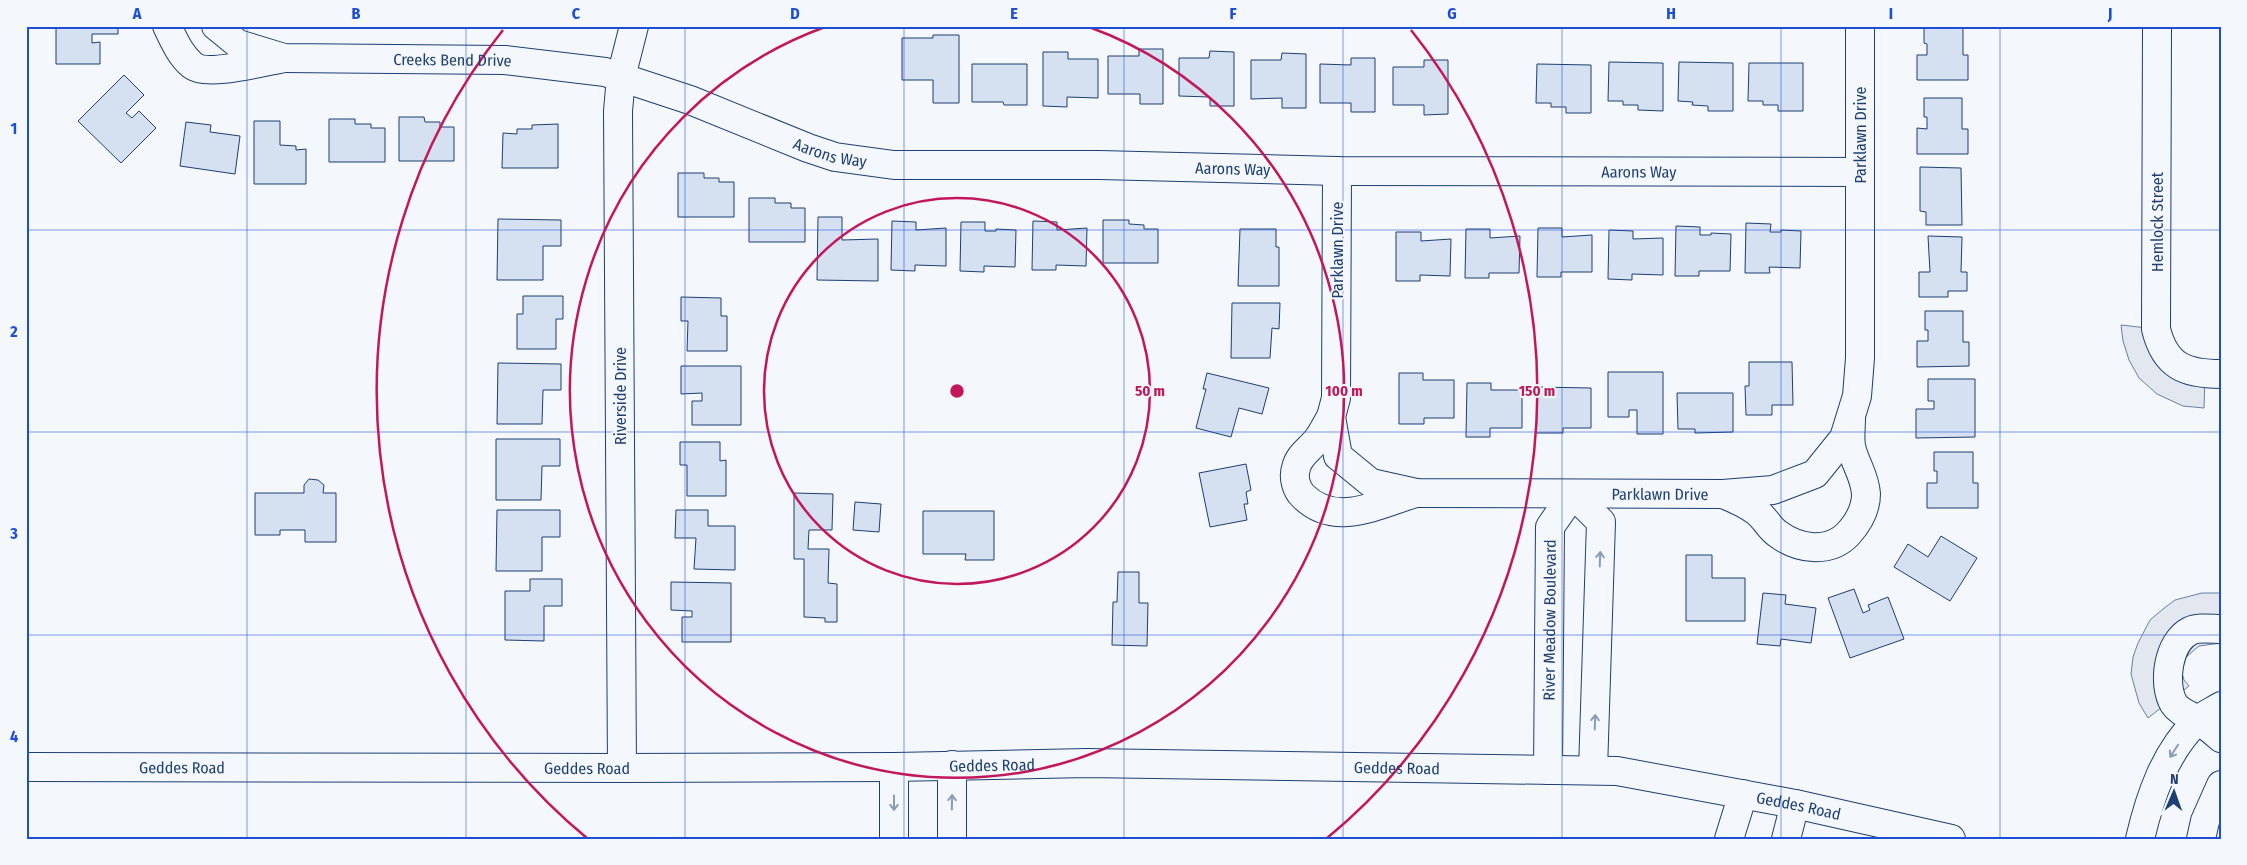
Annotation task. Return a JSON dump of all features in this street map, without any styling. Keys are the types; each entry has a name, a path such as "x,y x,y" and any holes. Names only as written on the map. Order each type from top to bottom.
{"street":[{"name":"Creeks Bend Drive","path":"167,26 177,48 193,67 217,71 284,58 505,60 580,68 621,77"},
{"name":"Creeks Bend Drive","path":"216,26 238,44 284,58"},
{"name":"Riverside Drive","path":"622,768 618,111 621,77 634,26"},
{"name":"Parklawn Drive","path":"1337,171 1336,398 1331,417 1338,456 1371,482 1416,493 1723,494 1773,490 1814,474 1844,438 1857,396 1860,358 1860,26"},
{"name":"Hemlock Street","path":"2157,26 2156,329 2160,343 2170,360 2182,369 2201,374 2221,374"},
{"name":"Aarons Way","path":"621,77 690,100 808,148 862,162 894,165 1099,165 1337,171 1860,172"},
{"path":"1331,417 1318,440 1302,455 1296,468 1295,482 1301,494 1312,504 1330,511 1350,513 1416,493"},
{"path":"1723,494 1744,502 1759,513 1776,533 1794,544 1814,548 1830,545 1844,538 1856,526 1863,511 1866,495 1864,479 1852,448 1851,417"},
{"path":"1573,494 1601,522 1593,770"},
{"name":"River Meadow Boulevard","path":"1548,770 1550,527 1573,494"},
{"path":"2209,713 2183,712 2174,703 2168,679 2171,654 2178,639 2191,630 2221,629"},
{"path":"2209,713 2221,738"},
{"path":"2140,839 2154,789 2173,751 2209,713"},
{"name":"Geddes Road","path":"26,767 894,767 1087,763 1593,770 1616,771 1795,804 1951,839"},
{"path":"952,765 952,839"},
{"path":"894,767 894,839"},
{"path":"2201,839 2205,822 2221,785"},
{"path":"1729,839 1743,794"},
{"path":"1786,839 1795,804"}],"shaded area":[{"path":"2121,325 2156,329 2205,374 2204,408 2183,406 2157,394 2139,378 2129,360 2123,341"},
{"path":"2202,593 2221,593 2221,643 2199,646 2185,658 2181,669 2184,680 2189,686 2148,718 2139,703 2131,674 2133,657 2138,643 2150,620 2163,609 2175,600"}],"building":[{"path":"56,26 118,26 118,34 92,34 92,43 100,42 100,64 56,64"},
{"path":"1924,26 1963,26 1963,55 1968,55 1968,80 1917,80 1917,55 1927,55 1927,44 1924,43"},
{"path":"933,35 959,35 959,103 933,103 933,80 902,80 902,38 933,38"},
{"path":"1139,49 1163,49 1163,104 1140,104 1140,94 1108,94 1108,56 1139,56"},
{"path":"1210,51 1234,52 1234,106 1210,106 1210,97 1179,96 1179,58 1209,58"},
{"path":"1043,52 1068,52 1068,59 1098,59 1098,98 1067,97 1067,107 1043,106"},
{"path":"1282,53 1306,54 1306,108 1282,108 1282,98 1251,99 1251,60 1281,60"},
{"path":"1351,58 1375,58 1375,112 1351,112 1351,103 1320,103 1320,64 1351,65"},
{"path":"1424,60 1448,60 1448,114 1424,115 1424,105 1393,105 1393,67 1424,67"},
{"path":"1609,62 1663,63 1663,111 1638,110 1638,105 1623,105 1623,101 1608,101"},
{"path":"1679,62 1733,63 1733,111 1708,111 1708,106 1692,105 1693,102 1678,101"},
{"path":"1749,63 1803,63 1803,111 1778,111 1778,105 1763,105 1763,101 1748,101"},
{"path":"972,64 1027,64 1027,105 1004,105 1003,102 972,102"},
{"path":"1537,64 1591,65 1591,113 1566,113 1566,107 1551,107 1551,103 1536,103"},
{"path":"124,75 144,95 126,113 132,118 139,111 156,128 121,163 78,121"},
{"path":"1924,98 1962,98 1962,129 1968,129 1968,154 1917,154 1917,128 1927,129 1927,117 1924,117"},
{"path":"399,117 424,117 425,122 440,122 440,127 454,127 454,161 399,161"},
{"path":"329,119 355,119 355,124 371,124 371,128 385,128 385,162 329,162"},
{"path":"254,121 280,121 280,145 296,146 296,150 306,149 306,184 254,184"},
{"path":"186,122 211,125 210,132 240,136 235,174 180,166"},
{"path":"558,124 558,168 502,168 503,133 517,134 517,129 532,129 532,125"},
{"path":"1920,167 1961,168 1962,225 1926,225 1926,212 1920,211"},
{"path":"678,173 704,173 704,178 719,178 719,182 734,182 734,217 678,217"},
{"path":"749,198 775,198 775,203 791,203 791,208 805,208 805,242 749,242"},
{"path":"818,217 842,217 842,240 878,239 878,281 817,280"},
{"path":"498,219 561,220 561,246 543,246 543,280 497,280"},
{"path":"1103,220 1129,220 1129,224 1144,225 1144,229 1158,229 1158,263 1103,263"},
{"path":"892,221 916,222 916,230 946,228 946,266 915,265 915,271 891,270"},
{"path":"1033,221 1057,222 1057,230 1087,228 1086,266 1056,265 1056,270 1032,270"},
{"path":"961,222 985,222 985,231 996,231 996,229 1016,230 1015,267 984,266 984,272 960,271"},
{"path":"1746,223 1771,224 1770,232 1781,232 1781,230 1801,231 1800,268 1769,267 1770,273 1745,273"},
{"path":"1676,226 1700,227 1700,235 1711,235 1711,233 1731,234 1730,271 1699,271 1699,276 1675,276"},
{"path":"1538,228 1562,228 1562,237 1592,235 1592,272 1561,272 1561,277 1537,277"},
{"path":"1240,229 1276,229 1276,247 1279,247 1279,286 1238,286"},
{"path":"1466,229 1490,229 1490,238 1520,236 1519,273 1489,273 1489,278 1465,278"},
{"path":"1609,230 1633,231 1633,239 1663,238 1663,275 1632,274 1632,280 1608,279"},
{"path":"1396,232 1421,232 1421,241 1451,239 1450,276 1420,275 1420,281 1396,281"},
{"path":"1928,236 1962,237 1961,272 1967,272 1967,291 1948,291 1948,297 1919,297 1919,272 1930,272"},
{"path":"523,296 563,296 563,319 556,319 556,349 517,349 517,314 523,314"},
{"path":"681,297 721,298 721,316 727,316 727,351 687,351 688,321 681,321"},
{"path":"1232,303 1280,303 1279,329 1272,328 1270,358 1231,358"},
{"path":"1925,311 1963,311 1963,342 1969,342 1969,366 1917,367 1917,341 1928,341 1928,330 1925,330"},
{"path":"1749,362 1792,362 1793,405 1772,405 1772,415 1746,415 1745,386 1749,386"},
{"path":"498,363 561,364 561,390 543,390 542,424 497,424"},
{"path":"681,366 741,366 741,425 692,425 692,401 702,401 702,393 681,394"},
{"path":"1608,372 1663,372 1663,434 1637,434 1637,410 1629,410 1629,417 1608,417"},
{"path":"1207,373 1269,388 1262,414 1239,408 1231,437 1196,428 1206,389 1203,389"},
{"path":"1399,373 1423,373 1423,380 1454,380 1454,418 1424,418 1424,424 1399,424"},
{"path":"1928,379 1975,379 1975,437 1916,438 1916,409 1934,409 1934,401 1928,401"},
{"path":"1467,383 1491,383 1491,390 1522,390 1522,428 1490,428 1490,437 1466,437"},
{"path":"1537,387 1591,388 1591,428 1563,428 1563,433 1536,433"},
{"path":"1677,393 1733,393 1733,432 1695,433 1695,429 1678,429"},
{"path":"496,439 560,439 560,466 542,466 541,500 496,500"},
{"path":"680,442 720,442 720,461 726,460 726,496 687,496 687,465 680,465"},
{"path":"1934,452 1973,452 1973,483 1978,483 1978,508 1927,508 1927,483 1937,483 1937,471 1934,471"},
{"path":"1246,464 1251,490 1246,492 1248,504 1244,504 1247,520 1210,527 1199,473"},
{"path":"309,479 318,480 324,485 323,493 336,493 336,542 305,542 305,530 280,530 280,535 255,535 255,493 304,493 304,485"},
{"path":"794,493 833,494 832,530 809,530 808,549 829,549 828,583 837,584 837,622 825,622 825,618 804,617 804,559 794,559"},
{"path":"855,502 881,504 879,532 853,530"},
{"path":"497,510 560,510 560,537 542,537 542,571 496,571"},
{"path":"676,510 708,510 708,526 735,526 735,570 694,569 696,538 675,538"},
{"path":"923,511 994,511 994,560 965,560 966,554 923,554"},
{"path":"1941,536 1977,558 1950,601 1894,567 1908,544 1928,557"},
{"path":"1686,555 1712,555 1712,578 1745,578 1745,621 1686,621"},
{"path":"1118,572 1139,572 1139,603 1148,603 1147,646 1112,645 1113,602 1117,602"},
{"path":"530,579 562,579 562,606 544,606 544,641 505,640 505,591 530,591"},
{"path":"671,582 731,583 731,642 682,642 682,617 692,617 692,611 671,610"},
{"path":"1854,589 1863,613 1870,610 1868,605 1888,597 1904,639 1850,658 1828,598"},
{"path":"1763,593 1786,595 1785,604 1816,608 1811,643 1781,639 1780,646 1757,644"}]}
